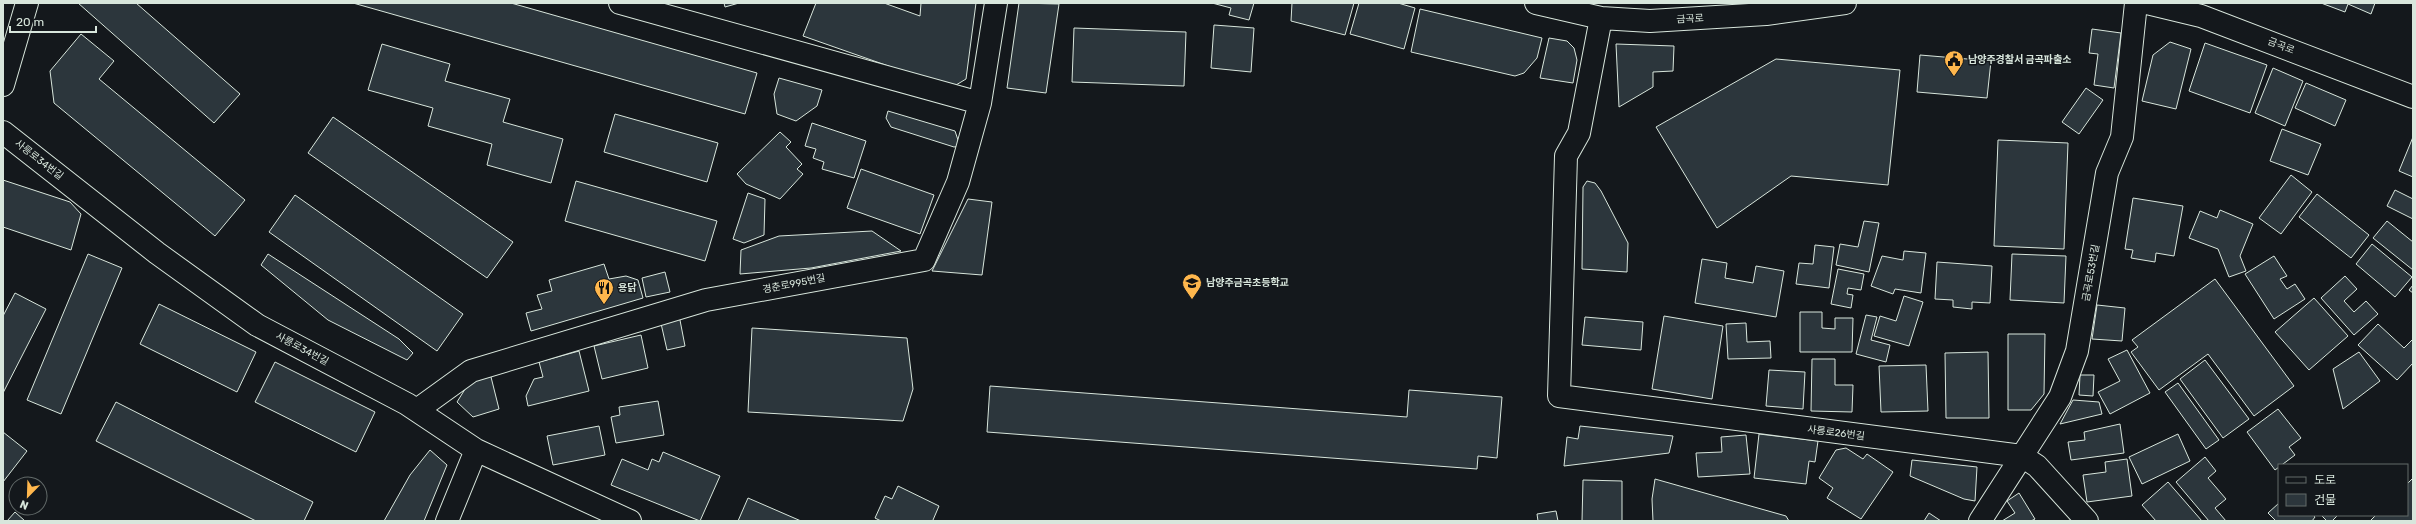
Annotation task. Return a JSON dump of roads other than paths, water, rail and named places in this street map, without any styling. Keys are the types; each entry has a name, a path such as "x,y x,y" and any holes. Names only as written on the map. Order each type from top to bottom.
{"street":[{"path":"3,85 27,3"},
{"path":"620,3 980,103"},
{"name":"경춘로995번길","path":"417,410 471,371 706,300 924,260 958,182 980,103 996,3"},
{"name":"금곡로","path":"1536,3 1600,18 1650,21 1743,16 1846,3"},
{"name":"금곡로53번길","path":"1980,521 2060,397 2077,352 2095,253 2106,173 2122,137 2136,3"},
{"name":"금곡로","path":"2147,3 2201,16 2413,97"},
{"name":"사릉로26번길","path":"1600,18 1579,133 1566,156 1559,396 2022,456 2037,466 2087,521"},
{"name":"사릉로34번길","path":"3,132 157,253 257,325 417,410 476,450 630,521"},
{"path":"447,521 476,450"}],"place":[{"name":"남양주경찰서 금곡파출소","path":"1954,77"},
{"name":"남양주금곡초등학교","path":"1192,300"},
{"name":"용닭","path":"604,305"}]}
